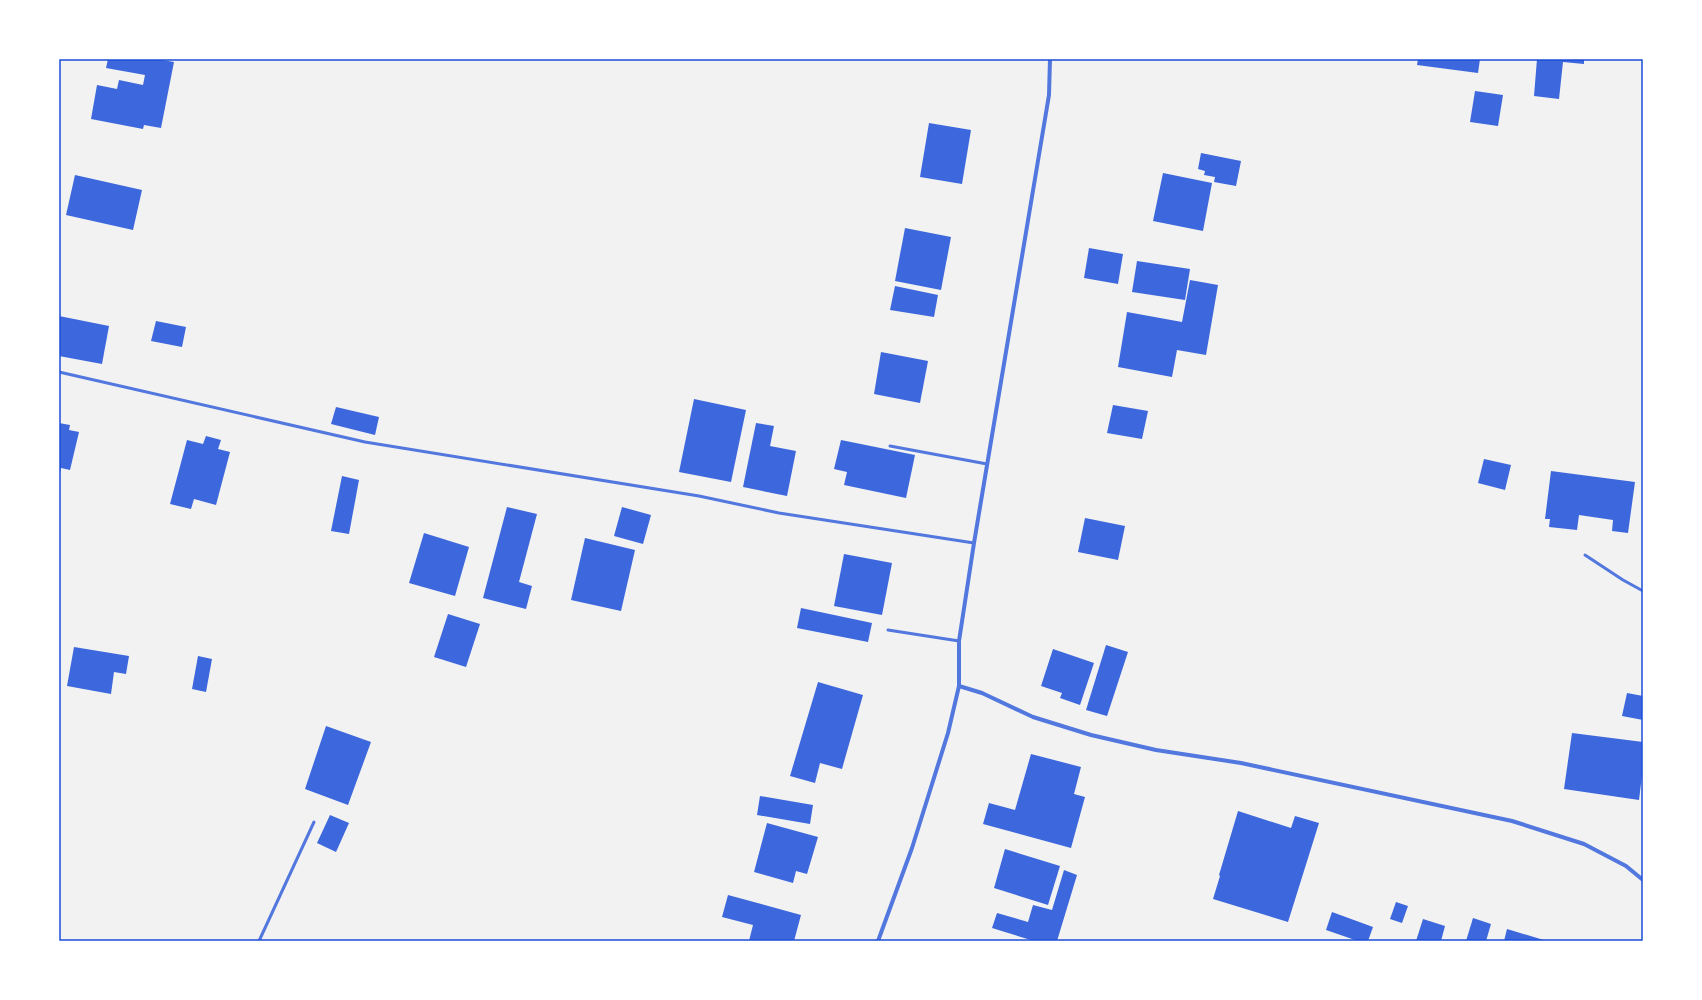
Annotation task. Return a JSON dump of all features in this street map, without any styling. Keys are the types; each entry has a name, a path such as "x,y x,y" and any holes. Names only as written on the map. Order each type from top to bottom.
{"street":[{"path":"878,941 912,848 948,733 960,686 959,641 1049,95 1050,59"},
{"path":"960,686 982,693 1033,717 1091,735 1156,750 1241,763 1512,821 1584,844 1626,866 1643,880"}],"lane":[{"path":"59,372 365,442 699,496 779,512 974,543"},
{"path":"890,446 987,464"},
{"path":"1585,555 1643,591"},
{"path":"888,630 959,641"},
{"path":"259,941 314,822"}],"building":[{"path":"108,59 157,59 174,62 161,128 144,125 143,129 91,119 97,85 117,89 119,80 143,85 145,75 106,68"},
{"path":"1418,59 1480,59 1478,73 1417,65"},
{"path":"1537,59 1584,59 1584,64 1563,62 1559,99 1534,96"},
{"path":"1475,91 1503,95 1498,126 1470,122"},
{"path":"929,123 971,130 962,184 920,177"},
{"path":"1201,153 1241,161 1236,186 1214,182 1215,177 1204,175 1205,171 1198,169"},
{"path":"1163,173 1212,183 1203,231 1153,221"},
{"path":"75,175 142,190 133,230 66,215"},
{"path":"905,228 951,237 941,290 895,281"},
{"path":"1089,248 1123,254 1118,284 1084,278"},
{"path":"1137,261 1190,269 1185,300 1132,292"},
{"path":"1190,280 1218,285 1206,355 1177,350 1172,377 1118,367 1127,312 1182,322"},
{"path":"895,286 938,295 934,317 890,310"},
{"path":"59,316 109,326 102,364 59,356"},
{"path":"156,321 186,327 182,347 151,341"},
{"path":"881,352 928,361 920,403 874,394"},
{"path":"694,399 746,410 731,482 679,472"},
{"path":"1113,405 1148,411 1142,439 1107,433"},
{"path":"336,407 379,417 375,435 331,424"},
{"path":"59,423 70,425 69,430 79,432 70,470 61,468 60,473"},
{"path":"756,423 774,426 770,446 796,451 787,496 743,487"},
{"path":"206,436 221,440 218,449 230,452 216,505 194,499 191,509 170,504 187,440 203,444"},
{"path":"841,440 915,455 906,498 844,485 847,472 834,469"},
{"path":"1484,459 1511,465 1505,490 1478,483"},
{"path":"1551,471 1635,482 1628,533 1612,531 1613,520 1579,515 1577,530 1549,527 1550,519 1545,519"},
{"path":"342,476 359,480 349,534 331,531"},
{"path":"507,507 537,514 519,582 532,586 526,609 483,598"},
{"path":"622,507 651,515 643,544 614,536"},
{"path":"1085,518 1125,526 1118,560 1078,552"},
{"path":"424,533 469,547 455,596 409,583"},
{"path":"585,538 635,550 621,611 571,600"},
{"path":"844,554 892,563 882,615 834,606"},
{"path":"801,608 872,623 868,642 797,628"},
{"path":"448,614 480,624 466,667 434,657"},
{"path":"1106,645 1128,652 1107,716 1086,710"},
{"path":"74,647 129,656 126,674 114,672 111,694 67,686"},
{"path":"1053,649 1094,663 1080,705 1060,698 1062,693 1041,686"},
{"path":"198,656 212,659 206,692 192,689"},
{"path":"818,682 863,695 842,769 820,763 815,783 790,776"},
{"path":"1627,693 1643,696 1643,720 1622,716"},
{"path":"326,726 371,742 348,805 305,789"},
{"path":"1572,733 1643,742 1643,767 1639,800 1564,789"},
{"path":"1031,754 1081,767 1074,794 1085,797 1071,848 983,824 989,803 1015,810"},
{"path":"760,796 813,805 810,824 757,815"},
{"path":"1238,811 1291,828 1295,816 1319,823 1288,922 1213,899"},
{"path":"330,815 349,823 336,852 317,843"},
{"path":"767,823 818,837 807,874 796,871 793,883 754,872"},
{"path":"1005,849 1060,866 1048,905 994,888"},
{"path":"1064,870 1077,875 1057,941 1034,941 992,928 997,913 1028,922 1033,905 1052,910"},
{"path":"728,895 801,915 794,941 749,941 753,925 722,917"},
{"path":"1396,902 1408,906 1402,923 1390,919"},
{"path":"1332,912 1373,927 1368,941 1358,941 1326,930"},
{"path":"1473,918 1491,924 1486,941 1466,941"},
{"path":"1423,919 1445,926 1441,941 1416,941"},
{"path":"1507,929 1547,941 1504,941"}]}
